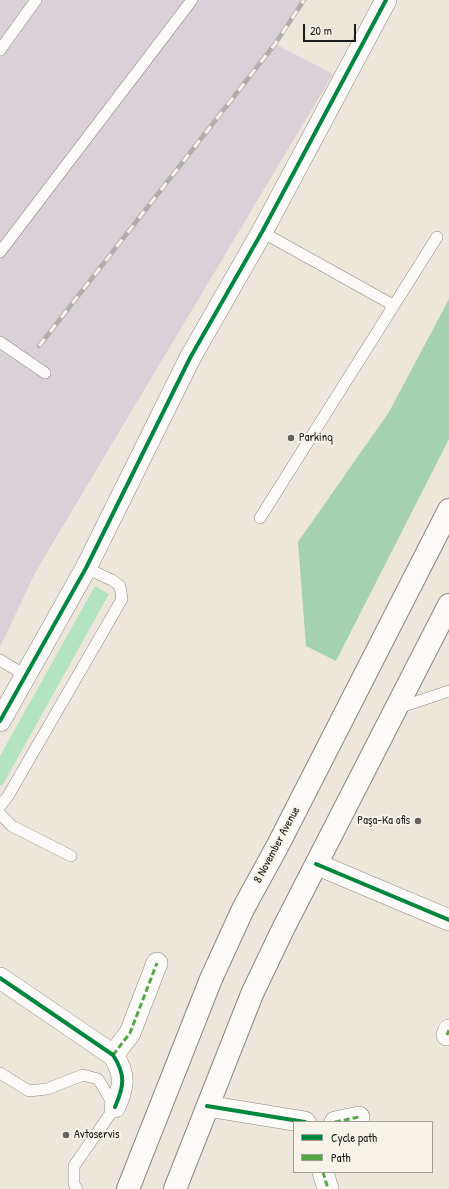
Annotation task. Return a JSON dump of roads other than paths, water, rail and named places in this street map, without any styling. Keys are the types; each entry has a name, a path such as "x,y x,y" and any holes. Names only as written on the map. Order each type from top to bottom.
{"highway":[{"name":"8 November Avenue","path":"128,1189 211,979 243,909 282,838 449,510"},
{"path":"175,1189 252,994 316,864 449,605"}],"street":[{"path":"0,721 86,568 190,358 262,232 386,0"},
{"path":"316,864 449,920"},
{"path":"113,1055 130,1034 157,963"},
{"path":"0,978 113,1055 120,1065 123,1088 115,1107"},
{"path":"207,1106 299,1121"},
{"path":"340,1121 359,1117"}],"lane":[{"path":"0,50 36,0"},
{"path":"0,252 192,0"},
{"path":"262,232 393,305"},
{"path":"260,518 437,237"},
{"path":"0,342 45,373"},
{"path":"0,806 8,796 122,599 120,586 112,580 86,568"},
{"path":"0,660 25,675"},
{"path":"396,708 449,691"},
{"path":"0,814 12,826 71,856"},
{"path":"0,1073 29,1091 47,1089 83,1075 98,1079 115,1107 74,1166 74,1184 77,1189"}],"railway":[{"path":"39,346 275,44 304,0"}],"place":[{"name":"Parkinq","path":"291,438"},
{"name":"Paşa-Ka ofis","path":"418,821"},
{"name":"Avtoservis","path":"66,1135"}]}
